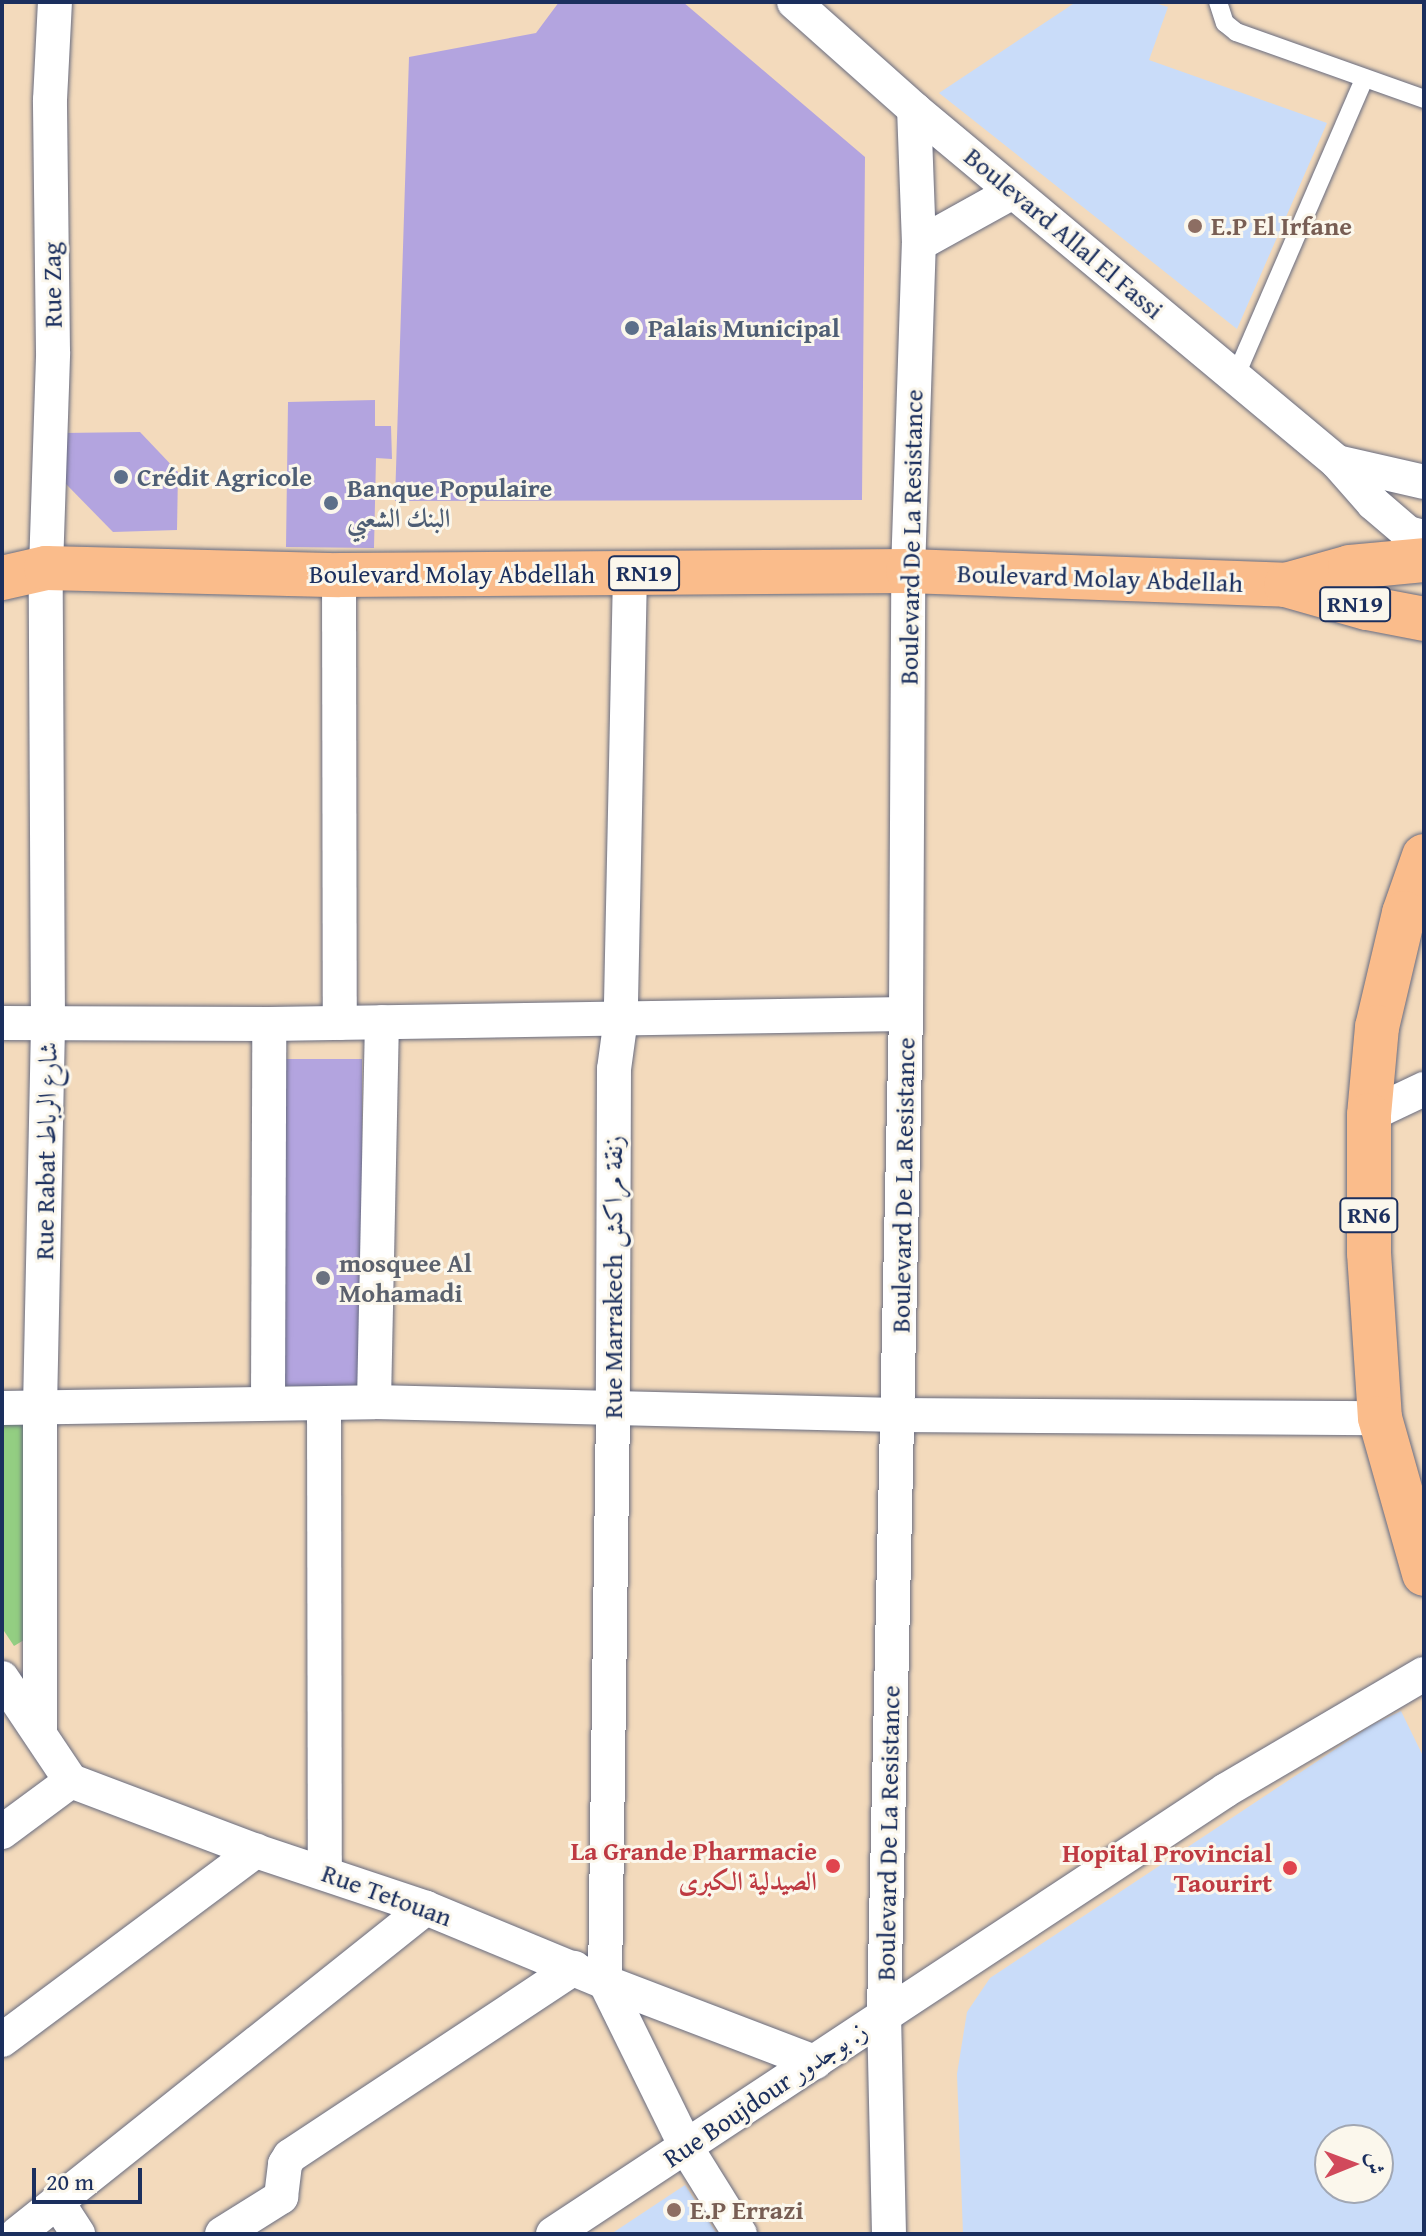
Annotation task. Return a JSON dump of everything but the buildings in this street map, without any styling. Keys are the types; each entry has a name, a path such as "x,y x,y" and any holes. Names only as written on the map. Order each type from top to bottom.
{"main road":[{"name":"RN19","path":"1286,585 1350,567 1424,560"},
{"name":"Boulevard Molay Abdellah","path":"2,578 46,568 339,575 908,571 1286,585"},
{"name":"RN19","path":"1286,585 1367,608 1424,619"},
{"name":"RN6","path":"1424,856 1414,922 1377,1027 1369,1115 1369,1253 1380,1418 1417,1525 1424,1574"}],"street":[{"name":"Rue Zag","path":"46,568 53,352 50,100 55,2"},
{"name":"Boulevard Allal El Fassi","path":"794,2 914,109 1337,462 1373,503 1408,533 1424,537"},
{"name":"Boulevard De La Resistance","path":"889,2234 884,2013 906,1014 908,571 919,244 914,109"},
{"path":"919,244 1013,192"},
{"path":"1337,462 1424,482"},
{"name":"Rue Rabat شارع الرباط","path":"40,1734 40,1408 48,1023 46,568"},
{"name":"Rue Marrakech زنقة مراكش","path":"605,1982 614,1069 621,1018 630,573"},
{"path":"339,575 340,1023"},
{"path":"2,1023 269,1024 906,1014"},
{"path":"374,1402 382,1022"},
{"path":"268,1403 269,1024"},
{"path":"1369,1115 1424,1089"},
{"path":"2,1408 374,1402 898,1415 1380,1418"},
{"path":"324,1405 325,1872"},
{"name":"Rue Boujdour ز. بوجدور","path":"553,2234 687,2149 884,2013 1226,1790 1424,1674"},
{"path":"2,1678 71,1781 2,1832"},
{"name":"Rue Tetouan","path":"71,1781 256,1851 426,1908 605,1982 815,2062"},
{"path":"2,2040 256,1851"},
{"path":"17,2234 426,1908"},
{"path":"222,2234 281,2197 285,2164 290,2156 574,1968"},
{"path":"605,1982 687,2149 740,2234"},
{"path":"58,2203 78,2234"}],"lane":[{"path":"1218,2 1225,23 1236,32 1424,99"},
{"path":"1236,375 1364,79"}],"shaded area":[{"name":"E.P El Irfane","path":"1076,2 1152,2 1168,7 1149,60 1327,123 1237,329 939,93"},
{"name":"Hopital Provincial Taourirt","path":"1401,1711 1424,1758 1424,2234 963,2234 957,2074 967,2012 990,1978 1372,1725"},
{"name":"E.P Errazi","path":"685,2185 717,2234 611,2234"}],"green space":[{"path":"2,1425 27,1425 29,1637 14,1646 2,1628"}],"place":[{"name":"E.P El Irfane","path":"1195,226"},
{"name":"Palais Municipal","path":"632,328"},
{"name":"Crédit Agricole","path":"121,477"},
{"name":"Banque Populaire البنك الشعبي","path":"331,503"},
{"name":"mosquee Al Mohamadi","path":"323,1278"},
{"name":"La Grande Pharmacie الصيدلية الكبرى","path":"833,1866"},
{"name":"Hopital Provincial Taourirt","path":"1290,1868"},
{"name":"E.P Errazi","path":"674,2210"}]}
